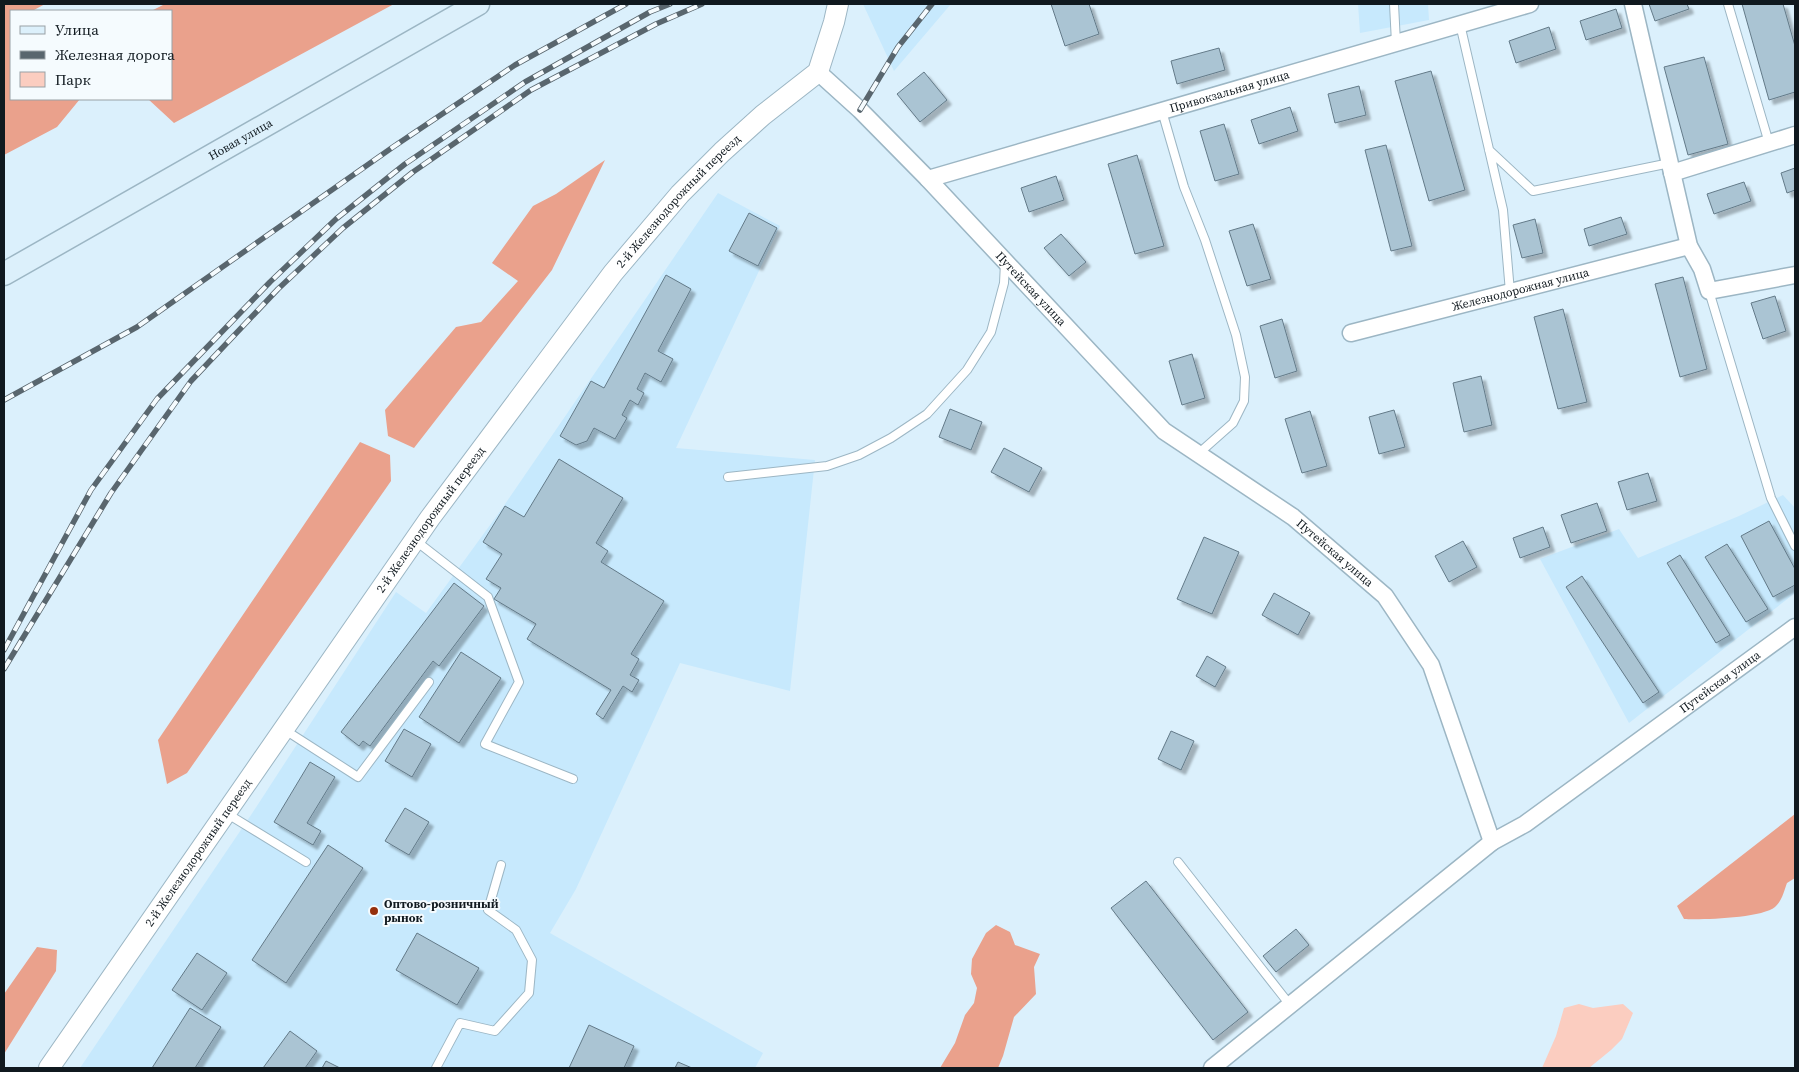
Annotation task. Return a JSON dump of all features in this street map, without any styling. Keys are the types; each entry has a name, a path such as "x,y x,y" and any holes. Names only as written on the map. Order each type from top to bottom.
{"main road":[{"name":"Новая улица","path":"4,274 478,4"}],"street":[{"path":"818,72 838,4"},
{"name":"Привокзальная улица","path":"928,179 1530,4"},
{"path":"1633,4 1689,246 1702,269 1709,291 1795,275"},
{"name":"Путейская улица","path":"818,72 860,110 928,179 1164,431 1293,518 1385,596 1431,664 1492,842 1525,824 1795,627"},
{"name":"2-й Железнодорожный переезд","path":"49,1068 414,540 613,273 680,194 722,152 762,115 818,72"},
{"path":"1671,168 1795,135"},
{"name":"Железнодорожная улица","path":"1351,333 1689,246"},
{"path":"1212,1068 1492,842"}],"lane":[{"path":"1394,4 1396,43"},
{"path":"1728,4 1769,143"},
{"path":"1460,24 1503,210 1510,292"},
{"path":"1162,111 1184,187 1205,240 1236,335 1244,376 1244,401 1233,423 1198,454"},
{"path":"1489,150 1533,191 1671,168"},
{"path":"728,477 827,466 859,454 883,442 927,414 966,370 991,332 1004,284 1006,262"},
{"path":"1709,291 1771,498 1795,546"},
{"path":"414,540 488,597 514,665 519,682 485,744 573,779"},
{"path":"284,729 358,777 429,682"},
{"path":"226,813 306,862"},
{"path":"1178,862 1290,1005"},
{"path":"436,1068 460,1023 495,1031 529,993 532,960 516,930 488,910 501,865"}],"shaded area":[{"path":"4,4 45,4 34,10 10,10 10,100 79,100 57,127 4,155"},
{"path":"165,4 394,4 174,123 149,100 172,100 172,10 153,10"},
{"path":"863,4 951,4 894,71"},
{"path":"1358,4 1428,4 1429,20 1360,33"},
{"path":"605,160 552,270 414,448 388,436 385,410 456,327 481,322 518,281 492,263 533,206 556,194"},
{"path":"718,193 780,226 676,448 815,460 790,691 680,663 576,889 550,933 763,1053 755,1068 80,1068 251,815 396,592 426,613 501,510"},
{"path":"360,442 390,455 391,481 187,773 167,784 158,740"},
{"path":"1783,495 1795,508 1795,593 1629,723 1540,559 1619,529 1638,558 1739,516"},
{"path":"1795,814 1795,878 1787,883 1781,899 1775,907 1758,914 1745,916 1717,919 1684,919 1677,906"},
{"path":"996,925 1010,932 1015,945 1040,954 1034,967 1036,994 1014,1017 998,1068 940,1068 955,1043 965,1015 974,1003 977,988 971,974 972,959 986,933"},
{"path":"37,947 57,950 56,971 4,1054 4,994"}],"green space":[{"path":"1579,1004 1593,1008 1623,1004 1633,1013 1622,1039 1589,1068 1542,1068 1556,1036 1564,1008"}],"building":[{"path":"1051,4 1089,4 1099,34 1065,46"},
{"path":"1649,4 1687,4 1689,9 1655,21"},
{"path":"1742,4 1783,4 1795,46 1795,92 1769,100"},
{"path":"1616,9 1622,28 1586,40 1580,21"},
{"path":"1549,27 1556,49 1516,63 1509,41"},
{"path":"1219,48 1225,70 1177,84 1171,61"},
{"path":"1704,57 1728,144 1688,155 1664,67"},
{"path":"1431,71 1465,190 1429,201 1395,81"},
{"path":"924,72 947,100 920,122 897,94"},
{"path":"1359,86 1366,115 1335,123 1328,94"},
{"path":"1290,107 1298,131 1259,144 1251,120"},
{"path":"1224,124 1239,174 1215,181 1200,131"},
{"path":"1386,145 1412,246 1391,251 1365,150"},
{"path":"1137,155 1164,246 1135,254 1108,164"},
{"path":"1795,168 1795,190 1787,193 1781,173"},
{"path":"1056,176 1064,200 1029,212 1021,188"},
{"path":"1744,182 1751,201 1714,214 1707,194"},
{"path":"749,213 777,228 758,266 729,251"},
{"path":"1621,217 1627,234 1589,246 1584,229"},
{"path":"1535,219 1543,253 1522,258 1513,225"},
{"path":"1253,224 1271,279 1247,286 1229,231"},
{"path":"1061,234 1086,262 1069,276 1044,248"},
{"path":"666,275 691,289 658,351 673,359 661,382 645,373 637,389 644,393 638,405 630,400 622,415 627,418 615,439 594,428 587,441 576,445 560,436 591,381 604,388"},
{"path":"1683,277 1707,369 1680,377 1655,284"},
{"path":"1775,296 1786,331 1763,339 1751,303"},
{"path":"1563,309 1587,402 1558,409 1534,317"},
{"path":"1282,319 1297,371 1275,378 1260,326"},
{"path":"1192,354 1205,398 1182,405 1169,361"},
{"path":"1481,376 1492,425 1464,432 1453,383"},
{"path":"950,409 982,422 971,450 939,437"},
{"path":"1394,410 1405,447 1379,454 1369,417"},
{"path":"1310,411 1327,466 1302,473 1285,419"},
{"path":"1004,448 1042,468 1029,492 991,472"},
{"path":"559,459 623,498 596,543 608,551 601,562 664,601 631,654 639,659 630,675 639,680 632,692 623,686 603,719 596,714 611,690 527,639 536,624 494,599 501,588 486,579 502,554 483,542 505,506 524,517"},
{"path":"1648,473 1657,501 1627,510 1618,482"},
{"path":"1597,503 1607,531 1571,543 1561,515"},
{"path":"1769,521 1795,569 1795,585 1773,597 1741,536"},
{"path":"1543,527 1550,547 1520,558 1513,538"},
{"path":"1204,537 1239,552 1212,614 1177,599"},
{"path":"1463,541 1477,567 1449,582 1435,556"},
{"path":"1727,544 1768,609 1746,622 1705,557"},
{"path":"1680,555 1730,635 1716,643 1667,563"},
{"path":"1582,576 1659,692 1643,703 1566,587"},
{"path":"454,583 484,606 439,666 433,661 370,746 363,741 359,746 341,732"},
{"path":"1274,593 1310,613 1298,635 1262,615"},
{"path":"461,652 501,678 459,743 419,717"},
{"path":"1207,656 1226,667 1215,687 1196,676"},
{"path":"404,729 431,744 412,777 385,761"},
{"path":"1171,731 1194,741 1181,770 1158,759"},
{"path":"310,762 335,777 307,823 321,831 313,845 274,822"},
{"path":"405,808 429,822 409,855 385,841"},
{"path":"328,845 363,868 286,983 252,960"},
{"path":"1146,881 1248,1012 1213,1040 1111,908"},
{"path":"1296,929 1309,945 1276,972 1263,956"},
{"path":"417,933 479,968 457,1005 396,970"},
{"path":"197,953 227,973 202,1010 172,990"},
{"path":"190,1008 221,1027 195,1068 152,1068"},
{"path":"589,1025 634,1046 624,1068 569,1068"},
{"path":"290,1031 317,1051 305,1068 263,1068"},
{"path":"326,1061 340,1068 322,1068"},
{"path":"678,1062 692,1068 675,1068"}],"railway":[{"path":"4,400 137,327 393,147 515,65 626,4"},
{"path":"4,650 91,490 157,399 270,282 336,219 405,164 525,82 650,12 670,4"},
{"path":"4,669 111,493 191,381 278,289 343,228 413,172 531,90 656,24 702,4"},
{"path":"860,110 898,47 932,4"}],"place":[{"name":"Оптово-розничный рынок","path":"374,911"}]}
